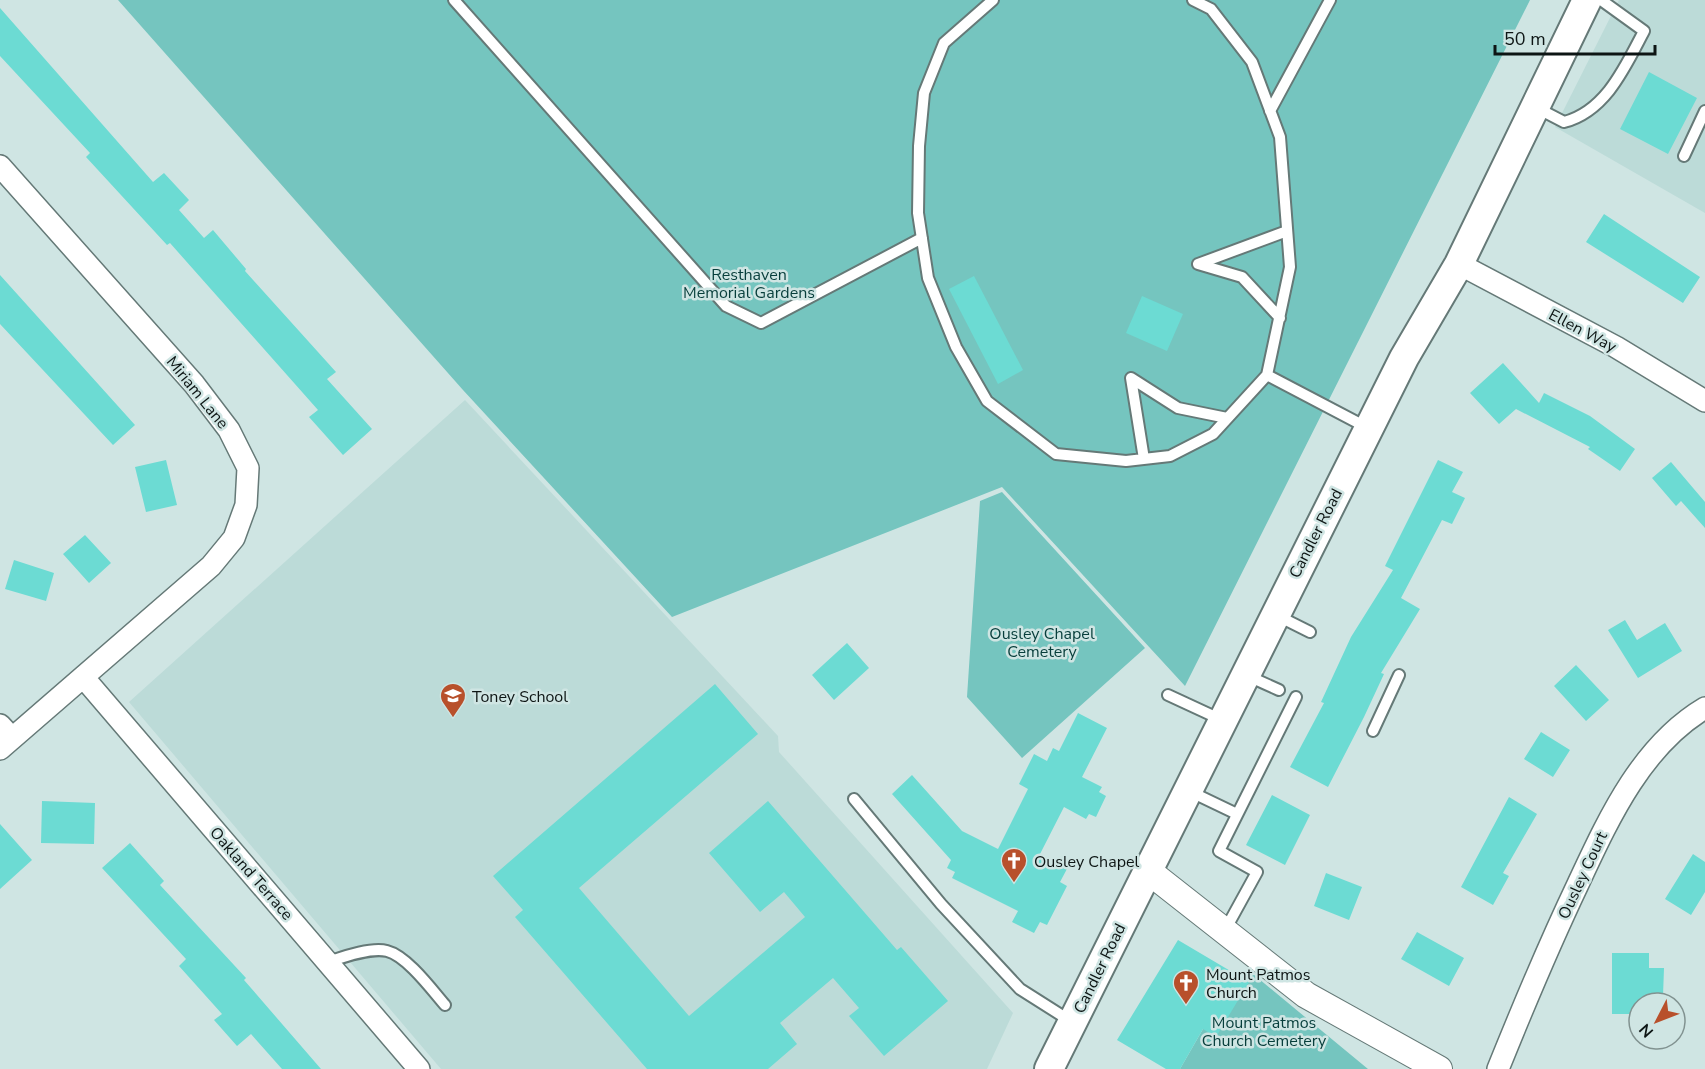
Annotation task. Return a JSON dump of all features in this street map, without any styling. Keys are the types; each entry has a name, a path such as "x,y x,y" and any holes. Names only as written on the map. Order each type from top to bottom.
{"main road":[{"name":"Candler Road","path":"1057,1060 1072,1022 1274,615 1404,358 1459,264 1587,0"}],"street":[{"name":"Miriam Lane","path":"0,166 194,384 229,430 248,468 246,505 228,545 211,566 162,610 122,641 84,678 4,737"},
{"name":"Ellen Way","path":"1459,264 1616,347 1705,400"},
{"name":"Oakland Terrace","path":"84,678 420,1069"},
{"name":"Ousley Court","path":"1498,1069 1552,938 1612,811 1638,773 1669,737 1690,717 1705,708"},
{"path":"1148,870 1306,995 1439,1069"}],"lane":[{"path":"454,0 726,306 761,323 922,238"},
{"path":"988,1 944,43 924,93 919,146 918,213 928,278 956,347 987,401 1056,454 1126,461 1170,456 1213,434 1267,375 1290,267 1280,137 1252,62 1211,9 1194,0"},
{"path":"1270,111 1330,0"},
{"path":"1534,107 1564,122 1581,117 1617,82 1644,31 1601,0"},
{"path":"1684,156 1705,111"},
{"path":"1280,318 1242,277 1198,264 1287,231"},
{"path":"1267,375 1368,429"},
{"path":"1144,459 1131,378 1178,408 1227,418"},
{"path":"1274,615 1310,632"},
{"path":"1245,674 1279,690"},
{"path":"1373,731 1399,675"},
{"path":"1168,695 1222,720"},
{"path":"1224,932 1257,872 1219,851 1296,697"},
{"path":"1187,790 1237,814"},
{"path":"854,799 941,904 1020,989 1072,1022"},
{"path":"328,962 353,954 388,951 411,967 445,1005"}],"shaded area":[{"path":"1619,0 1705,0 1705,213 1555,127"},
{"name":"Toney School","path":"465,400 778,736 779,752 1013,1013 987,1069 441,1069 129,702"}],"green space":[{"name":"Resthaven Memorial Gardens","path":"118,0 1530,0 1185,686 1002,487 672,617 463,390"},
{"name":"Ousley Chapel Cemetery","path":"1002,492 1145,648 1022,758 967,697 980,501"},
{"name":"Mount Patmos Church Cemetery","path":"1253,974 1368,1069 1180,1069 1203,1029 1249,982"}],"building":[{"path":"0,8 153,182 164,173 189,200 179,210 204,238 213,230 246,269 245,271 336,372 327,379 372,429 343,455 309,417 318,410 170,243 167,245 86,157 90,153 0,56"},
{"path":"1649,72 1697,98 1668,154 1620,129"},
{"path":"1604,214 1700,277 1683,303 1586,242"},
{"path":"0,275 135,425 113,445 0,324"},
{"path":"974,276 1023,370 998,384 949,289"},
{"path":"1142,296 1183,314 1167,351 1126,333"},
{"path":"1503,363 1539,403 1544,393 1590,416 1635,449 1620,471 1588,449 1590,447 1516,409 1499,424 1470,393"},
{"path":"166,460 177,505 146,512 135,467"},
{"path":"1438,460 1463,472 1452,492 1465,498 1452,524 1442,520 1401,598 1420,609 1381,673 1384,674 1328,787 1290,767 1324,703 1321,702 1351,637 1393,570 1385,566"},
{"path":"1671,462 1705,502 1705,528 1681,501 1676,506 1652,478"},
{"path":"85,535 111,563 89,583 63,554"},
{"path":"14,560 54,573 46,601 5,589"},
{"path":"1625,620 1637,640 1665,623 1682,651 1638,678 1608,630"},
{"path":"847,643 869,668 834,700 812,675"},
{"path":"1576,665 1609,700 1586,721 1554,686"},
{"path":"715,684 758,734 579,888 689,1016 805,917 784,892 760,912 709,853 768,801 897,950 901,947 948,1001 884,1056 849,1016 859,1008 833,978 780,1023 797,1044 768,1069 647,1069 515,917 523,910 493,876"},
{"path":"1078,713 1107,728 1082,777 1102,787 1099,792 1106,796 1096,817 1089,814 1086,819 1064,807 1040,854 1068,867 1060,882 1067,886 1047,925 1040,922 1034,933 1012,922 1018,911 952,878 955,872 947,868 951,860 892,794 912,775 962,831 998,849 1028,789 1019,784 1034,754 1047,761 1053,748 1059,751"},
{"path":"1541,732 1570,750 1553,777 1524,759"},
{"path":"1272,795 1310,815 1285,865 1246,845"},
{"path":"1509,797 1537,814 1503,873 1509,876 1493,905 1461,887"},
{"path":"42,801 95,803 94,844 41,843"},
{"path":"0,824 32,860 0,889"},
{"path":"130,843 164,881 160,885 246,978 244,980 321,1069 282,1069 251,1034 237,1046 214,1020 222,1014 179,966 186,959 102,868"},
{"path":"1693,854 1705,862 1705,892 1691,915 1665,899"},
{"path":"1326,873 1362,887 1349,920 1314,906"},
{"path":"1417,932 1464,958 1449,986 1401,959"},
{"name":"Mount Patmos Church","path":"1178,940 1249,982 1216,1037 1203,1029 1180,1069 1166,1069 1117,1040"},
{"path":"1612,953 1649,953 1649,968 1664,968 1663,991 1627,991 1627,1014 1612,1014"}],"place":[{"name":"Toney School","path":"453,719"},
{"name":"Ousley Chapel","path":"1014,884"},
{"name":"Mount Patmos Church","path":"1186,1006"}]}
